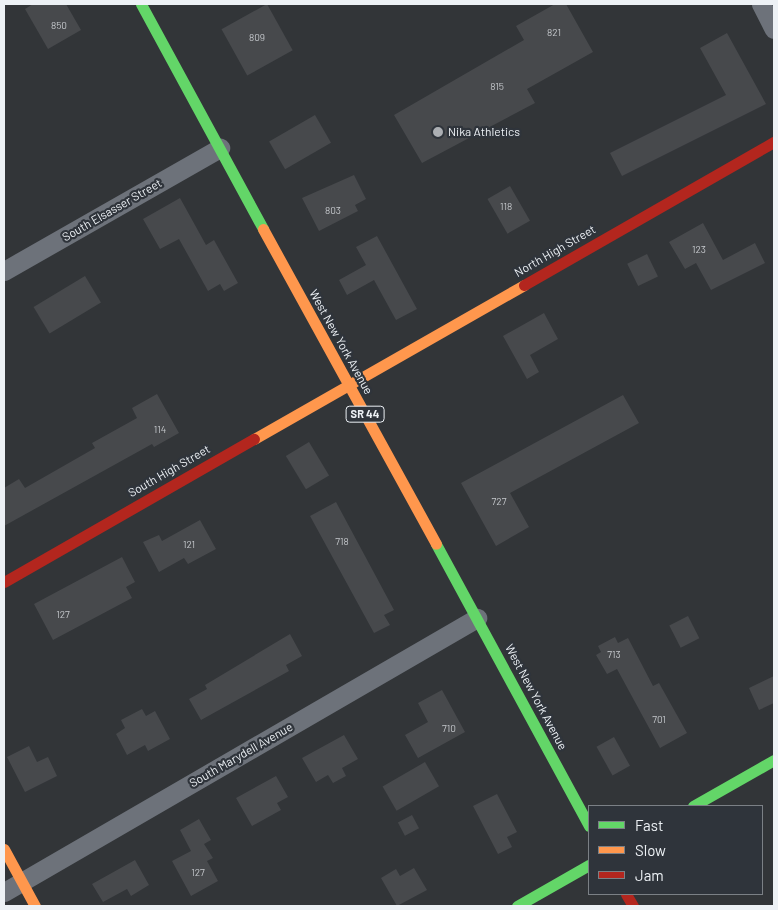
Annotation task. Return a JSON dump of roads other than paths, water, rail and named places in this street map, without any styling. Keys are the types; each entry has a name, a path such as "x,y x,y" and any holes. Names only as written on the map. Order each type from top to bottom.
{"street":[{"name":"West New York Avenue","path":"140,4 588,824"},
{"path":"761,4 774,29"},
{"name":"North High Street","path":"348,384 774,142"},
{"name":"South Elsasser Street","path":"4,271 220,148"},
{"name":"South High Street","path":"4,582 348,384"},
{"name":"South Marydell Avenue","path":"4,892 477,618"},
{"path":"694,805 774,760"},
{"path":"4,849 35,906"},
{"path":"517,906 588,866"},
{"path":"627,895 633,906"}],"place":[{"name":"Nika Athletics","path":"438,132"}]}
